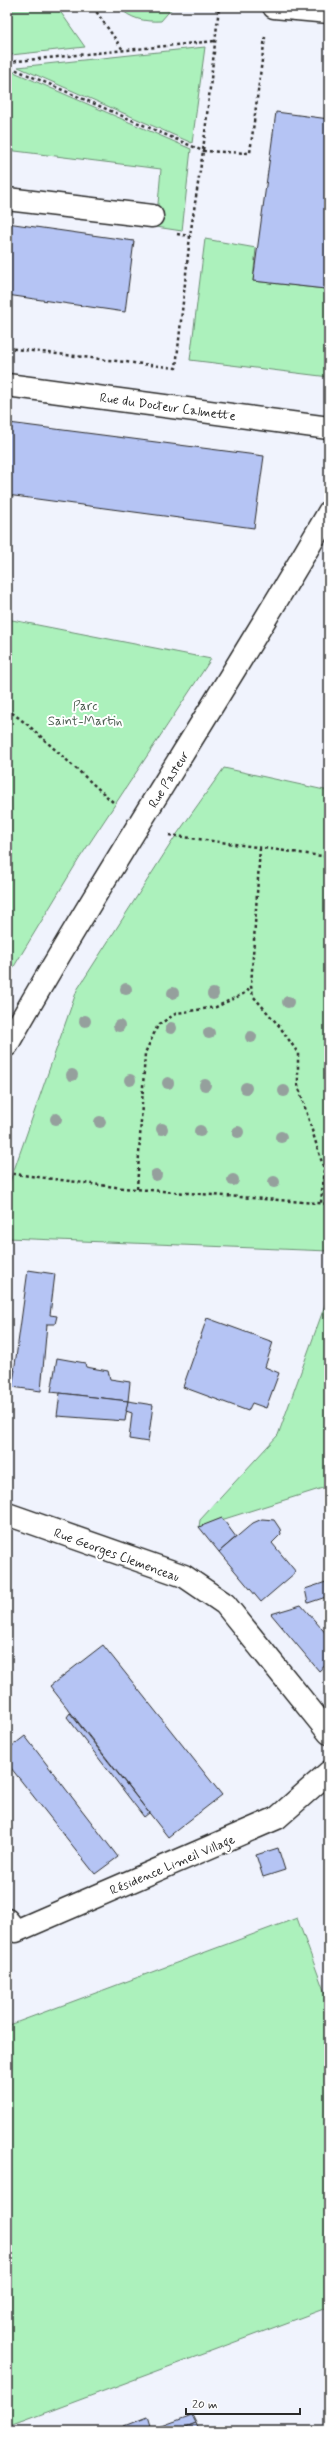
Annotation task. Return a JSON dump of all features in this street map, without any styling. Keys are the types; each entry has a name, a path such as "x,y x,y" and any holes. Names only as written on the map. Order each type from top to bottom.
{"street":[{"path":"274,7 329,12"},
{"path":"7,200 152,216"},
{"name":"Rue du Docteur Calmette","path":"7,385 329,428"},
{"name":"Rue Pasteur","path":"7,1046 138,825 258,634 329,512"},
{"name":"Rue Georges Clemenceau","path":"7,1514 184,1576 225,1604 329,1733"},
{"name":"Résidence Limeil Village","path":"7,1920 16,1931 277,1818 329,1772"}],"path":[{"path":"93,7 123,50"},
{"path":"7,52 8,62 12,68 203,151 250,153 266,29"},
{"path":"8,62 215,41"},
{"path":"260,848 251,986 254,996 280,1027 298,1053 298,1086 324,1169 321,1203"},
{"path":"136,1189 145,1053 158,1025 177,1013 216,1007 243,994 251,986"},
{"path":"7,1173 136,1189 329,1204"}],"green space":[{"path":"7,7 57,7 85,47 11,55 7,37"},
{"path":"118,7 173,7 161,21 155,21 138,19"},
{"path":"205,47 192,143 18,67"},
{"path":"7,69 191,149 182,231 156,227 161,169 7,150"},
{"path":"205,239 256,248 253,281 325,289 329,259 329,377 190,360"},
{"name":"Parc Saint-Martin","path":"7,619 211,659 79,859 7,978"},
{"path":"224,768 329,791 329,1251 7,1238 7,1190 77,990 175,837"},
{"path":"329,1294 329,1486 199,1527 200,1520 278,1435"},
{"path":"297,1918 329,2004 329,2307 7,2427 7,2026"}],"building":[{"path":"276,112 329,119 329,260 325,289 253,281"},
{"path":"7,223 134,241 125,312 7,295"},
{"path":"9,423 264,456 254,528 7,495 7,439"},
{"path":"28,1270 55,1274 50,1315 57,1316 55,1324 47,1324 41,1391 12,1387"},
{"path":"207,1318 273,1342 265,1367 279,1373 266,1408 252,1403 248,1411 183,1387"},
{"path":"57,1358 85,1363 86,1367 108,1371 110,1379 130,1382 128,1401 51,1392"},
{"path":"7,1369 15,1370 10,1401 7,1401"},
{"path":"60,1393 128,1401 125,1421 57,1416"},
{"path":"7,1401 10,1401 7,1422"},
{"path":"128,1401 153,1405 148,1442 129,1439 132,1413 126,1411"},
{"path":"222,1518 236,1537 219,1552 199,1527"},
{"path":"262,1519 274,1520 280,1529 281,1534 272,1543 296,1572 261,1602 219,1552 253,1523"},
{"path":"329,1581 329,1596 308,1603 305,1589"},
{"path":"301,1605 329,1637 329,1662 319,1671 271,1614"},
{"path":"103,1645 222,1795 168,1837 50,1686"},
{"path":"70,1713 149,1813 144,1817 67,1717"},
{"path":"25,1736 118,1857 95,1874 7,1763 7,1750"},
{"path":"278,1848 285,1870 263,1877 256,1855"},
{"path":"192,2415 196,2423 176,2431 126,2431 124,2426 147,2417 151,2430"},
{"path":"196,2423 199,2431 176,2431"}]}
